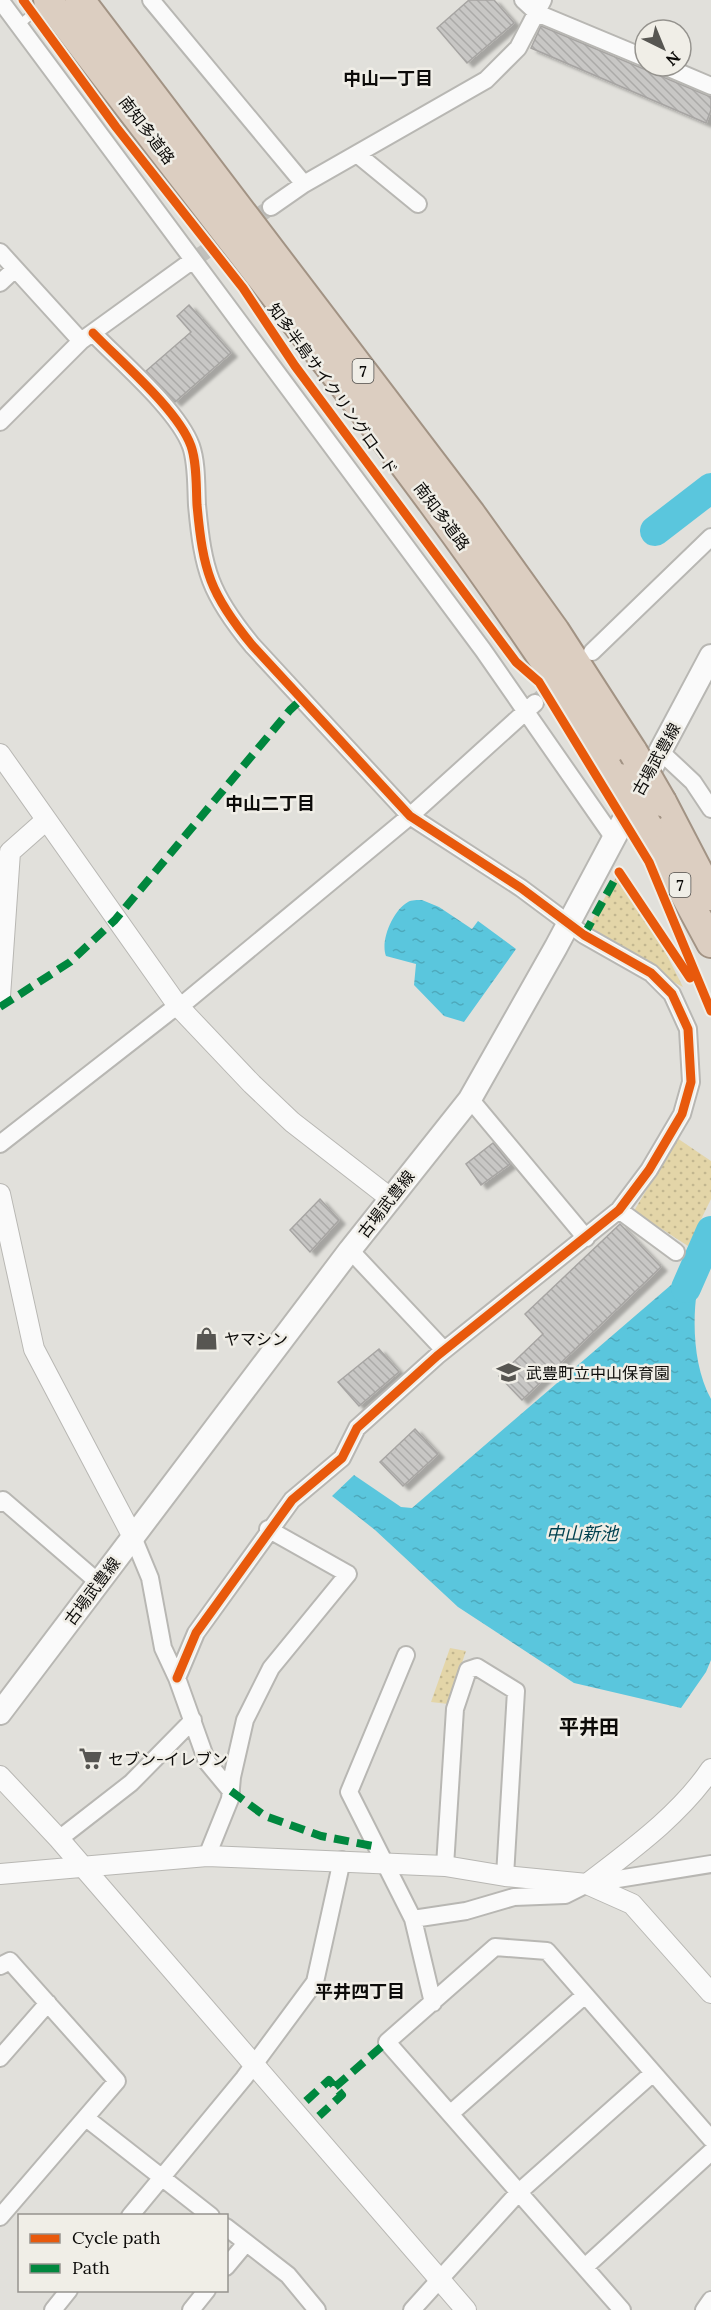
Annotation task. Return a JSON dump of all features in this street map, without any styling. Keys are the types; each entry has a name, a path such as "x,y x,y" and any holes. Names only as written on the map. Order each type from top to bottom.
{"highway":[{"name":"南知多道路","path":"80,0 471,514 555,631 633,752 655,814 711,943"},
{"name":"南知多道路","path":"40,6 454,531 569,695 620,778 655,814 711,896"}],"main road":[{"name":"古場武豊線","path":"0,1713 350,1250 470,1099 568,924 711,656"}],"street":[{"path":"0,0 476,641 530,708 613,837"},
{"path":"151,0 304,184"},
{"path":"523,0 540,6 633,52"},
{"path":"271,207 304,184 486,80 518,48 540,6"},
{"path":"692,78 711,86"},
{"path":"357,154 418,204"},
{"path":"0,252 15,269 180,424 191,447 202,555 213,590 233,622 410,816 521,888 568,924 651,973 672,994 688,1029 691,1082 682,1114 649,1170 619,1210 444,1350 357,1428 342,1458 292,1500 268,1529 196,1634 177,1678"},
{"path":"0,422 87,337 193,260"},
{"path":"0,283 15,269"},
{"path":"592,652 711,537"},
{"path":"0,1144 178,1006 410,816 530,708"},
{"path":"661,752 693,782 711,809"},
{"path":"0,754 45,821 178,1006 252,1084 292,1122 390,1198"},
{"path":"0,996 10,852 45,821"},
{"path":"470,1099 586,1238"},
{"path":"0,1194 34,1349 133,1537 150,1578 163,1648 177,1678 207,1762 231,1791"},
{"path":"619,1210 676,1252"},
{"path":"350,1250 444,1350"},
{"path":"0,1503 3,1500 99,1582"},
{"path":"207,1856 230,1799 245,1720 271,1668 348,1574 268,1529"},
{"path":"406,1655 349,1792 413,1919 433,2003"},
{"path":"445,1866 455,1709 468,1670 477,1667 516,1691 505,1876"},
{"path":"59,1839 131,1783 193,1720"},
{"path":"413,1919 466,1911 514,1897 565,1895 587,1884 662,1822 691,1794 711,1769"},
{"path":"0,1776 59,1839 466,2310"},
{"path":"0,1874 207,1856 445,1866 505,1876 587,1884 711,1864"},
{"path":"132,2214 254,2064 315,1982 342,1860"},
{"path":"587,1884 632,1904 711,1993"},
{"path":"622,2310 387,2042 495,1947 547,1951 711,2139"},
{"path":"0,1966 10,1961 117,2081 0,2217"},
{"path":"450,2114 585,1995"},
{"path":"0,2058 48,2003"},
{"path":"411,2310 519,2192 653,2073"},
{"path":"86,2118 208,2214"},
{"path":"585,2267 711,2152"},
{"path":"228,2229 288,2275 317,2310"},
{"path":"228,2265 246,2243"},
{"path":"53,2310 67,2292"},
{"path":"191,2310 205,2292"},
{"path":"704,2310 711,2300"}],"lane":[{"path":"18,26 40,6"}],"shaded area":[{"path":"619,872 644,910 683,987 584,935"},
{"path":"677,1138 711,1161 711,1199 688,1246 634,1211"},
{"path":"450,1648 466,1651 448,1704 431,1702"}],"water":[{"path":"422,900 439,907 472,929 478,921 516,949 464,1022 444,1016 414,985 416,964 386,956 386,934 397,912 408,902"},
{"name":"中山新池","path":"671,1285 697,1290 696,1346 701,1374 711,1399 711,1660 706,1672 681,1708 574,1683 458,1607 375,1530 332,1496 354,1475 401,1507 412,1508"}],"building":[{"path":"469,0 494,0 514,23 467,63 437,28"},
{"path":"541,26 633,64 633,78 666,78 711,97 711,110 706,123 531,48"},
{"path":"189,305 231,353 175,402 146,371 191,332 177,316"},
{"path":"493,1143 510,1164 481,1185 466,1164"},
{"path":"320,1199 339,1220 310,1252 290,1230"},
{"path":"620,1224 661,1267 522,1400 499,1376 543,1334 525,1314"},
{"path":"379,1349 399,1372 359,1406 338,1382"},
{"path":"415,1429 438,1454 403,1486 380,1462"}],"waterway":[{"path":"655,531 711,488"},
{"path":"686,1288 711,1231"}],"tunnel":[{"path":"193,260 271,207"},
{"path":"535,703 564,677"}],"marked path":[{"path":"0,1007 70,962 115,920 290,710 304,697"},
{"path":"584,935 619,872"},
{"path":"231,1791 265,1816 321,1836 378,1847"},
{"path":"335,2087 387,2042"},
{"path":"306,2101 329,2080 342,2095 319,2116"}],"cycle path":[{"name":"知多半島サイクリングロード","path":"23,0 116,127 243,288 295,366 516,662 539,682 649,862 711,1011"},
{"path":"93,333 161,402 184,432 191,446 194,460 199,528 211,581 227,611 252,645 410,816 521,888 584,935 651,973 672,994 688,1029 691,1082 682,1114 649,1170 619,1210 437,1356 357,1428 342,1458 292,1500 196,1633 177,1678"},
{"path":"619,872 690,978"}],"place":[{"name":"ヤマシン","path":"206,1339"},
{"name":"武豊町立中山保育園","path":"508,1373"},
{"name":"セブン-イレブン","path":"90,1759"}],"district":[{"name":"中山一丁目","path":"388,78"},
{"name":"中山二丁目","path":"270,803"},
{"name":"平井田","path":"589,1726"},
{"name":"平井四丁目","path":"360,1991"}]}
